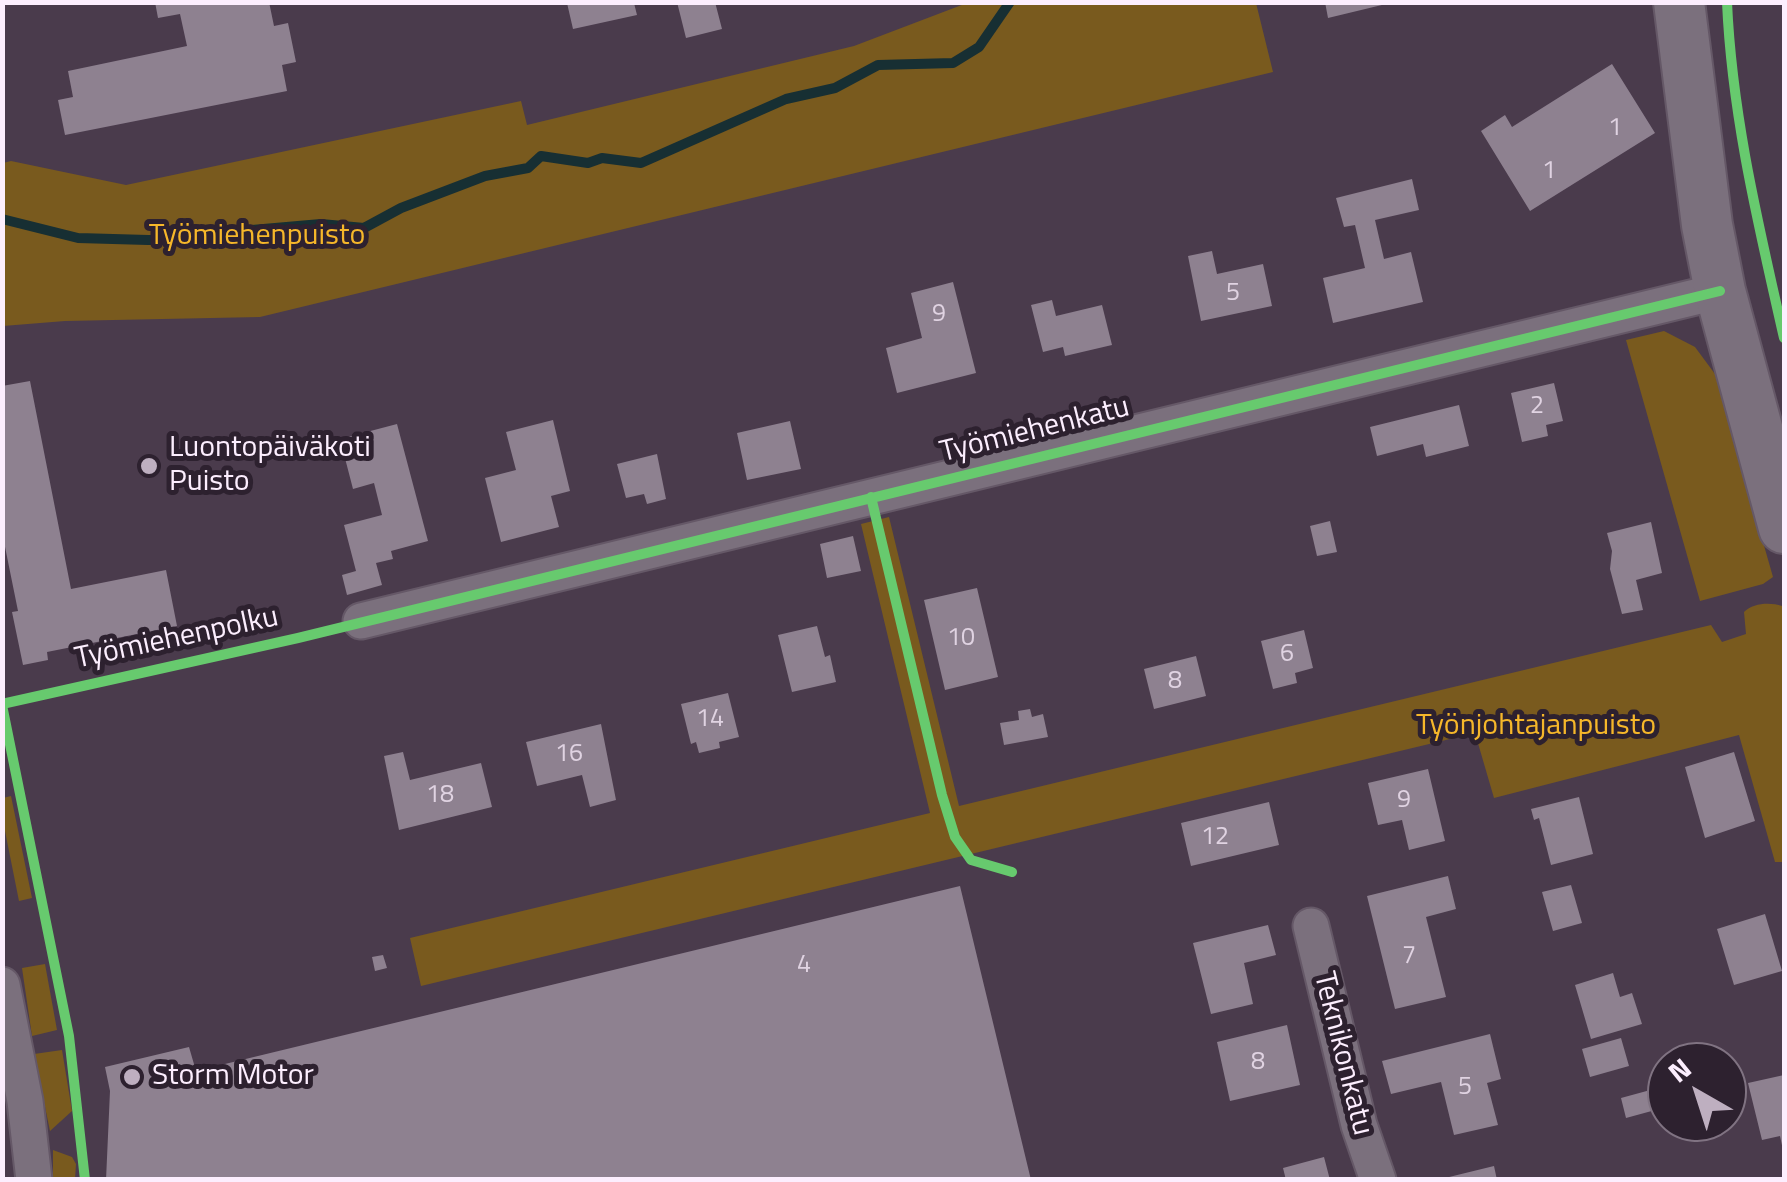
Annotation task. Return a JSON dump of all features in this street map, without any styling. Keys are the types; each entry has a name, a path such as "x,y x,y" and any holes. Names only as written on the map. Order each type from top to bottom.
{"street":[{"path":"1678,2 1707,226 1720,291 1769,411 1784,528"},
{"name":"Työmiehenkatu","path":"361,621 1720,291"},
{"name":"Teknikonkatu","path":"1311,926 1359,1125 1378,1180"},
{"path":"2,986 14,1103 34,1180"}],"green space":[{"name":"Työmiehenpuisto","path":"967,3 1256,3 1273,72 260,317 3,326 3,163 11,161 126,185 521,101 527,125 854,46"},
{"path":"1664,331 1695,347 1715,374 1773,577 1763,584 1700,601 1626,340"},
{"name":"Työnjohtajanpuisto","path":"889,517 959,806 1711,625 1722,642 1746,634 1744,612 1757,605 1772,604 1782,606 1784,616 1784,862 1775,862 1739,735 1494,798 1475,733 421,986 410,938 930,813 861,524"},
{"path":"11,796 32,898 19,901 3,821 3,798"},
{"path":"45,964 57,1030 32,1036 22,968"},
{"path":"62,1050 72,1111 50,1131 34,1054"},
{"path":"53,1150 72,1157 76,1164 75,1179 53,1179"}],"building":[{"path":"155,2 269,2 274,26 288,23 296,62 282,65 287,91 65,135 58,100 73,97 68,71 187,46 180,14 158,18"},
{"path":"677,2 715,2 722,29 686,38"},
{"path":"1325,2 1386,2 1386,4 1328,18"},
{"path":"567,3 634,3 637,15 573,29"},
{"path":"1612,64 1655,133 1530,211 1481,131 1505,115 1512,127"},
{"path":"1412,179 1419,210 1375,220 1384,259 1411,252 1423,302 1333,323 1323,278 1365,268 1355,225 1344,227 1336,198"},
{"path":"1212,251 1217,274 1263,264 1272,306 1201,321 1188,256"},
{"path":"953,282 976,373 897,393 886,348 922,338 911,293"},
{"path":"1052,300 1056,316 1102,305 1112,345 1065,356 1063,347 1043,352 1031,305"},
{"path":"30,381 71,589 166,570 177,626 47,652 48,660 23,665 12,612 18,611 2,532 2,386"},
{"path":"1554,383 1563,421 1546,425 1548,436 1522,442 1511,393"},
{"path":"1459,405 1469,446 1426,457 1423,444 1377,456 1370,427"},
{"path":"553,420 570,491 551,496 559,527 501,542 485,478 516,470 506,432"},
{"path":"790,421 801,469 747,480 737,433"},
{"path":"397,424 428,541 391,551 393,559 376,563 382,585 347,595 342,575 356,571 344,525 382,515 374,483 353,489 340,439"},
{"path":"657,454 666,499 647,504 644,494 626,498 617,464"},
{"path":"1330,521 1337,552 1317,556 1310,526"},
{"path":"1651,522 1662,573 1636,580 1643,610 1622,614 1610,569 1612,551 1607,533"},
{"path":"853,536 861,571 827,578 820,544"},
{"path":"977,588 998,677 945,690 924,600"},
{"path":"817,626 836,682 792,692 778,635"},
{"path":"1304,630 1313,668 1295,673 1297,683 1273,689 1261,641"},
{"path":"1196,656 1206,696 1154,709 1144,669"},
{"path":"728,693 739,737 719,742 720,748 699,753 696,742 691,744 681,704"},
{"path":"1030,709 1032,717 1043,714 1048,737 1004,745 1000,723 1019,720 1018,711"},
{"path":"601,724 616,800 590,807 582,775 537,786 526,742"},
{"path":"403,752 410,780 481,763 492,807 399,830 384,756"},
{"path":"1734,752 1755,821 1705,838 1685,767"},
{"path":"1428,769 1445,841 1409,850 1402,820 1378,825 1368,783"},
{"path":"1579,797 1593,854 1551,865 1539,818 1534,820 1531,809"},
{"path":"1269,802 1279,845 1191,866 1181,823"},
{"path":"1448,876 1456,909 1426,917 1446,997 1395,1009 1367,896"},
{"path":"1571,885 1582,923 1553,931 1542,892"},
{"path":"960,886 1031,1180 106,1180 110,1091 105,1067 189,1047 196,1071"},
{"path":"1765,914 1782,971 1734,985 1717,929"},
{"path":"1268,925 1276,955 1244,963 1253,1004 1211,1014 1193,943"},
{"path":"383,955 387,968 375,971 372,957"},
{"path":"1613,973 1620,997 1632,993 1642,1024 1591,1039 1575,985"},
{"path":"1287,1025 1300,1085 1230,1101 1217,1042"},
{"path":"1490,1034 1501,1079 1487,1083 1498,1125 1454,1135 1441,1082 1391,1094 1382,1061"},
{"path":"1621,1038 1629,1066 1590,1077 1582,1049"},
{"path":"1784,1075 1783,1150 1780,1136 1762,1140 1748,1083"},
{"path":"1647,1091 1647,1112 1626,1118 1621,1098"},
{"path":"1324,1157 1330,1180 1286,1180 1283,1168"},
{"path":"1494,1166 1497,1180 1445,1180 1445,1178"}],"waterway":[{"path":"2,219 78,238 148,240 321,224 364,228 401,208 485,176 528,168 541,156 588,163 602,158 641,163 786,99 835,88 878,65 953,63 979,47 1010,2"}],"cycle path":[{"path":"1727,2 1741,130 1784,338"},
{"name":"Työmiehenpolku","path":"2,704 298,638 1720,291"},
{"path":"871,497 955,837 971,860 1012,872"},
{"path":"2,705 69,1036 85,1180"}],"place":[{"name":"Luontopäiväkoti Puisto","path":"149,466"},
{"name":"Storm Motor","path":"132,1077"}]}
